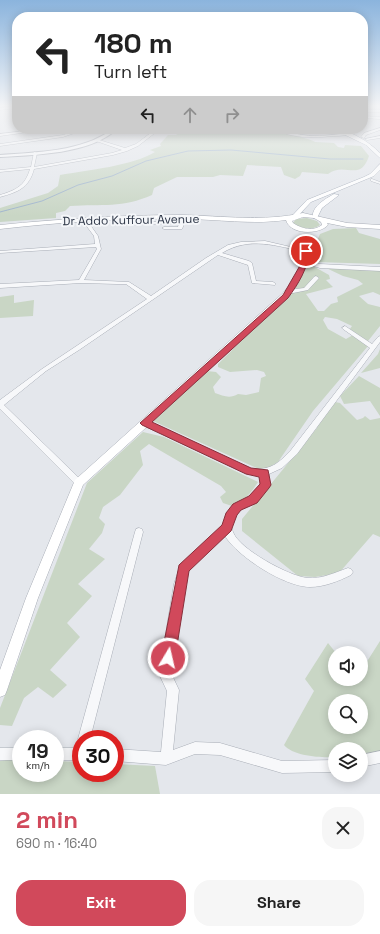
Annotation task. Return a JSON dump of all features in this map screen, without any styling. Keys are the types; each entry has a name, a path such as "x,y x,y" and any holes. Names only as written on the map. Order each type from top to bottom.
{"main road":[{"path":"364,142 380,156"},
{"path":"372,142 380,149"},
{"path":"307,238 289,222 309,201 366,178 372,175 380,166"},
{"path":"315,217 317,209 329,199 372,180 380,174"},
{"path":"262,220 306,215 348,225 380,227"},
{"name":"Dr Addo Kuffour Avenue","path":"0,227 84,220 262,220"},
{"path":"262,220 309,230 348,225"},
{"path":"0,690 32,598 79,483 288,292 305,262 307,238 310,234 325,225 323,220"}],"street":[{"path":"0,145 21,142"},
{"path":"0,156 35,153 87,142"},
{"path":"103,142 126,150"},
{"path":"0,171 32,168 113,154 143,142"},
{"path":"0,196 22,187 30,180 35,153"},
{"path":"372,180 380,183"},
{"path":"81,280 99,249 96,236 84,220"},
{"path":"125,224 183,220 180,228 164,228"},
{"path":"79,483 0,404 44,370 217,253 241,242 255,241 306,251"},
{"path":"0,252 98,245"},
{"path":"217,253 250,264 254,282 273,284"},
{"path":"305,262 320,266 380,269"},
{"path":"288,292 306,289 316,278"},
{"path":"0,286 81,280 127,283 151,299"},
{"path":"345,328 374,347"},
{"path":"145,423 250,472 265,473 283,464 294,452 380,338"},
{"path":"166,759 173,690 166,674 183,569 227,528 232,513 237,507 253,500 265,485 265,473"},
{"path":"227,528 232,540 250,555 288,578 304,582 312,582 339,577 348,572"},
{"path":"86,730 139,532"},
{"path":"124,756 166,759 195,748 220,749 282,767 328,767"},
{"path":"0,754 12,754"},
{"path":"368,760 380,757"}],"green space":[{"path":"162,142 334,143 338,147 344,148 345,145 361,146 369,156 365,164 357,170 340,170 328,174 302,172 300,176 295,179 284,175 281,167 247,165 243,176 220,175 213,177 177,177 154,188 152,195 131,202 112,205 70,206 65,211 56,213 56,218 0,222 0,208 48,193 58,186 60,175 109,167 134,161 155,152 150,150 161,146 160,144"},
{"path":"307,218 317,221 320,225 310,229 299,227 293,223 296,219"},
{"path":"356,228 359,233 380,239 380,264 315,262 313,259 318,252 317,241 320,234 333,229"},
{"path":"307,265 313,266 329,275 330,279 326,280 333,287 306,294 318,311 324,311 331,304 338,302 337,297 363,284 358,280 343,276 322,266 380,269 380,295 373,292 359,296 368,304 380,307 380,326 368,341 349,330 352,326 337,319 325,317 323,320 328,329 346,339 353,335 368,346 313,411 278,462 268,468 259,469 153,421 207,371 216,372 221,377 213,387 215,393 229,397 238,394 246,395 259,392 261,378 266,376 264,372 257,370 230,372 218,367 218,364 293,290"},
{"path":"14,295 14,303 34,300 33,316 0,318 0,297"},
{"path":"380,349 380,368 361,373 378,354"},
{"path":"359,376 380,388 380,416 370,401 344,404 340,396"},
{"path":"335,402 340,403 357,420 365,416 370,420 380,418 380,537 373,534 339,573 315,577 298,576 242,531 242,519 317,428 315,427"},
{"path":"143,432 164,437 258,482 253,490 241,502 232,506 223,503 220,497 226,492 221,486 149,444 140,451 143,465 120,495 103,507 99,518 105,524 102,533 89,549 105,559 78,584 92,596 67,623 80,637 50,670 67,685 53,698 38,687 24,698 12,726 0,725 0,708 87,483"},
{"path":"380,641 380,753 368,754 368,742 328,742 328,757 315,757 300,754 288,749 284,745 314,691 305,679 328,643 330,646 328,646 328,686 368,686 368,660"},
{"path":"12,759 12,782 64,782 64,761 72,762 72,782 124,782 124,764 155,766 160,794 0,794 0,761"}],"waterway":[{"path":"0,212 42,201 78,185 112,176 146,161 188,151 231,150 330,159 363,159"}],"route":[{"path":"168,658 179,584 183,569 227,528 232,513 237,507 253,500 265,485 265,473 250,472 145,423 285,296 294,285 305,262 306,251"}]}
